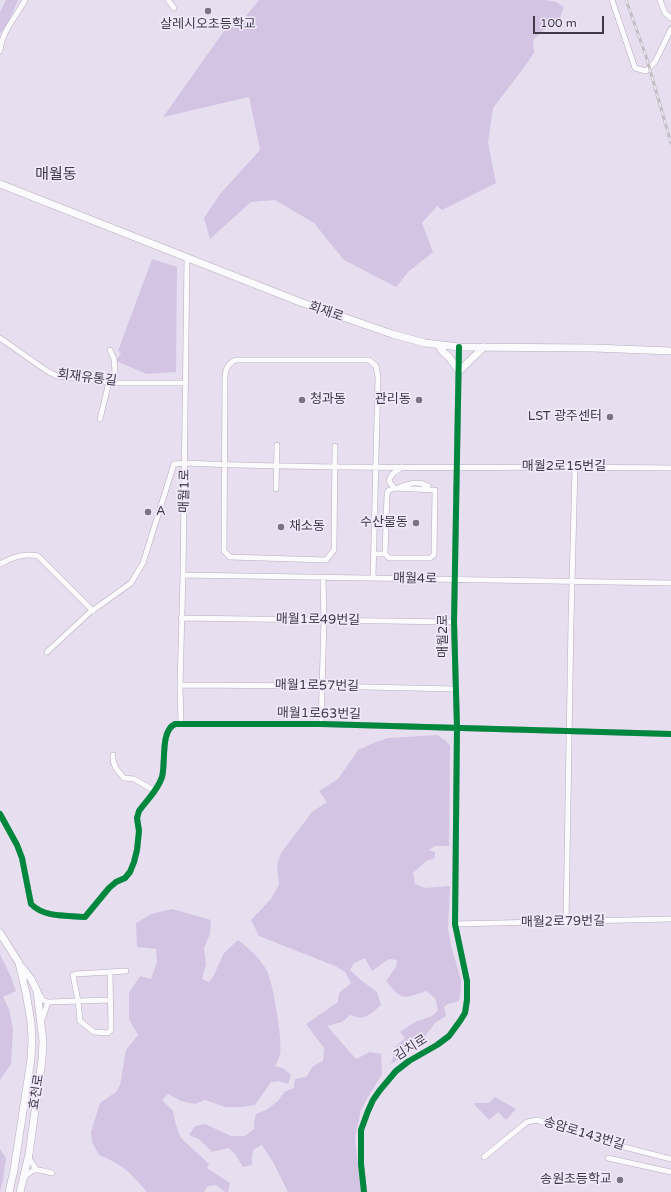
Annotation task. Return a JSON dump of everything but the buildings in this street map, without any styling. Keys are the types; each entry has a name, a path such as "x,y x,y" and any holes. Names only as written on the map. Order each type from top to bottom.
{"main road":[{"name":"회재로","path":"0,184 300,302 378,330 413,340 459,347 594,348 671,351"},
{"path":"439,345 442,351 449,357 459,371 484,347"},
{"path":"0,933 37,991"},
{"name":"효천로","path":"9,1192 14,1170 31,1059 31,1022 19,963"},
{"name":"효천로","path":"20,1192 29,1154 42,1060 43,1041 37,991"}],"street":[{"path":"0,51 1,42 8,26 25,0"},
{"path":"168,0 174,8"},
{"path":"612,0 635,68 646,71 655,62 671,29"},
{"path":"660,0 665,13 671,18"},
{"name":"매월1로","path":"181,724 180,685 185,463 187,258"},
{"name":"회재유통길","path":"0,338 47,372 57,376 109,382 185,383"},
{"name":"매월2로","path":"455,924 457,727 454,622 459,347"},
{"path":"100,419 109,382 115,372 115,365 110,350"},
{"path":"335,446 334,550 326,560 238,558 226,555 223,548 226,368 231,362 236,360 364,359 373,362 376,366 378,377 373,578"},
{"path":"276,489 277,445"},
{"path":"47,652 89,613 129,585 139,571 143,562 174,464 185,463"},
{"name":"매월2로15번길","path":"185,463 375,468 671,468"},
{"path":"374,554 385,554 389,558 427,558 434,555 435,490 396,488 389,481 390,477 402,467"},
{"path":"566,922 575,467"},
{"path":"385,554 388,491 410,483 428,486"},
{"path":"0,564 9,559 25,555 32,554 38,556 93,611"},
{"name":"매월4로","path":"183,575 508,582 572,581 671,583"},
{"path":"321,724 324,620 323,578"},
{"name":"매월1로49번길","path":"181,618 454,622"},
{"name":"매월1로57번길","path":"180,685 455,689"},
{"path":"0,814 17,845 22,858 31,904 36,909 56,916 85,917 109,888 116,882 125,878 130,872 137,850 139,811 155,791 162,777 166,738 168,733 172,725 181,724"},
{"name":"매월1로63번길","path":"181,724 321,724 671,734"},
{"path":"113,755 112,762 124,778 134,779 155,791"},
{"name":"매월2로79번길","path":"455,924 671,919"},
{"name":"김치로","path":"364,1192 361,1164 361,1130 373,1100 396,1071 449,1036 455,1030 465,1013 468,1000 467,981 455,924"},
{"path":"110,972 111,1030 108,1033 94,1032 80,1021 73,975 110,972 126,971"},
{"path":"37,991 44,1000 48,1002 111,1000"},
{"path":"41,1021 48,1002"},
{"name":"송암로143번길","path":"484,1157 527,1122 537,1120 609,1143 671,1159"},
{"path":"29,1154 30,1160 36,1169"},
{"path":"608,1158 671,1172"},
{"path":"24,1178 30,1171 36,1169 52,1173"}],"shaded area":[{"path":"6,0 18,0 10,19 0,34 0,12"},
{"path":"259,0 545,0 556,2 564,7 558,23 545,29 533,40 534,53 493,108 488,142 496,183 442,210 437,206 422,223 433,252 408,272 396,287 344,260 314,223 275,200 251,202 210,239 204,218 220,194 260,150 249,97 163,117 227,27 240,23"},
{"path":"152,259 177,267 176,372 147,374 116,361 121,353 118,351"},
{"path":"437,735 446,741 450,746 449,846 435,846 429,850 435,852 435,858 426,861 413,873 415,884 425,888 450,886 448,929 461,980 459,1001 448,1004 444,1007 446,1016 435,1023 422,1043 391,1064 396,1046 405,1038 400,1032 415,1022 432,1016 438,1010 435,998 426,991 407,997 396,992 386,981 396,967 397,960 389,959 372,971 365,958 354,963 350,970 377,992 381,1005 367,1016 355,1017 350,1015 342,1022 327,1026 356,1059 370,1052 381,1054 382,1074 361,1110 355,1138 361,1192 288,1192 273,1162 262,1145 254,1149 252,1165 243,1167 235,1154 229,1148 212,1152 199,1139 189,1135 195,1126 205,1124 231,1136 245,1136 254,1129 256,1114 266,1110 278,1101 284,1092 294,1088 295,1079 306,1077 313,1066 323,1061 324,1048 306,1024 338,1002 339,993 351,983 345,972 335,966 259,936 251,920 271,899 279,885 277,865 281,853 312,812 327,802 319,791 338,779 358,750 388,738"},
{"path":"172,909 211,920 210,934 204,948 206,964 202,979 209,982 214,975 224,953 238,940 261,962 269,977 275,999 279,1025 281,1048 280,1055 275,1066 283,1068 291,1075 288,1084 278,1081 271,1082 255,1105 225,1107 205,1100 195,1104 181,1101 168,1094 162,1100 173,1111 181,1138 209,1164 207,1168 230,1183 228,1192 225,1192 216,1185 208,1186 204,1192 147,1192 126,1170 99,1155 92,1142 91,1132 100,1103 116,1092 120,1085 126,1050 138,1035 129,1019 129,993 140,976 151,979 157,962 156,949 137,947 136,923 151,914"},
{"path":"0,954 16,991 3,997 9,1009 13,1029 11,1064 0,1080"},
{"path":"495,1097 516,1109 506,1120 498,1112 489,1120 473,1103 489,1103"},
{"path":"0,1149 6,1158 0,1192"}],"railway":[{"path":"626,0 646,56 671,143"}],"cycle path":[{"path":"364,1192 361,1164 361,1130 373,1100 396,1071 449,1036 465,1013 467,1000 467,981 455,924 457,727 454,622 459,347"},
{"path":"0,814 17,845 22,858 31,904 49,914 85,917 109,888 116,882 125,878 130,872 137,850 139,831 137,818 139,811 155,791 160,782 163,771 165,740 170,728 175,724 321,724 671,734"}],"place":[{"name":"살레시오초등학교","path":"208,11"},
{"name":"청과동","path":"302,400"},
{"name":"관리동","path":"419,400"},
{"name":"LST 광주센터","path":"610,417"},
{"name":"A","path":"148,512"},
{"name":"수산물동","path":"416,523"},
{"name":"채소동","path":"281,527"},
{"name":"송원초등학교","path":"620,1180"}],"district":[{"name":"매월동","path":"56,175"}]}
